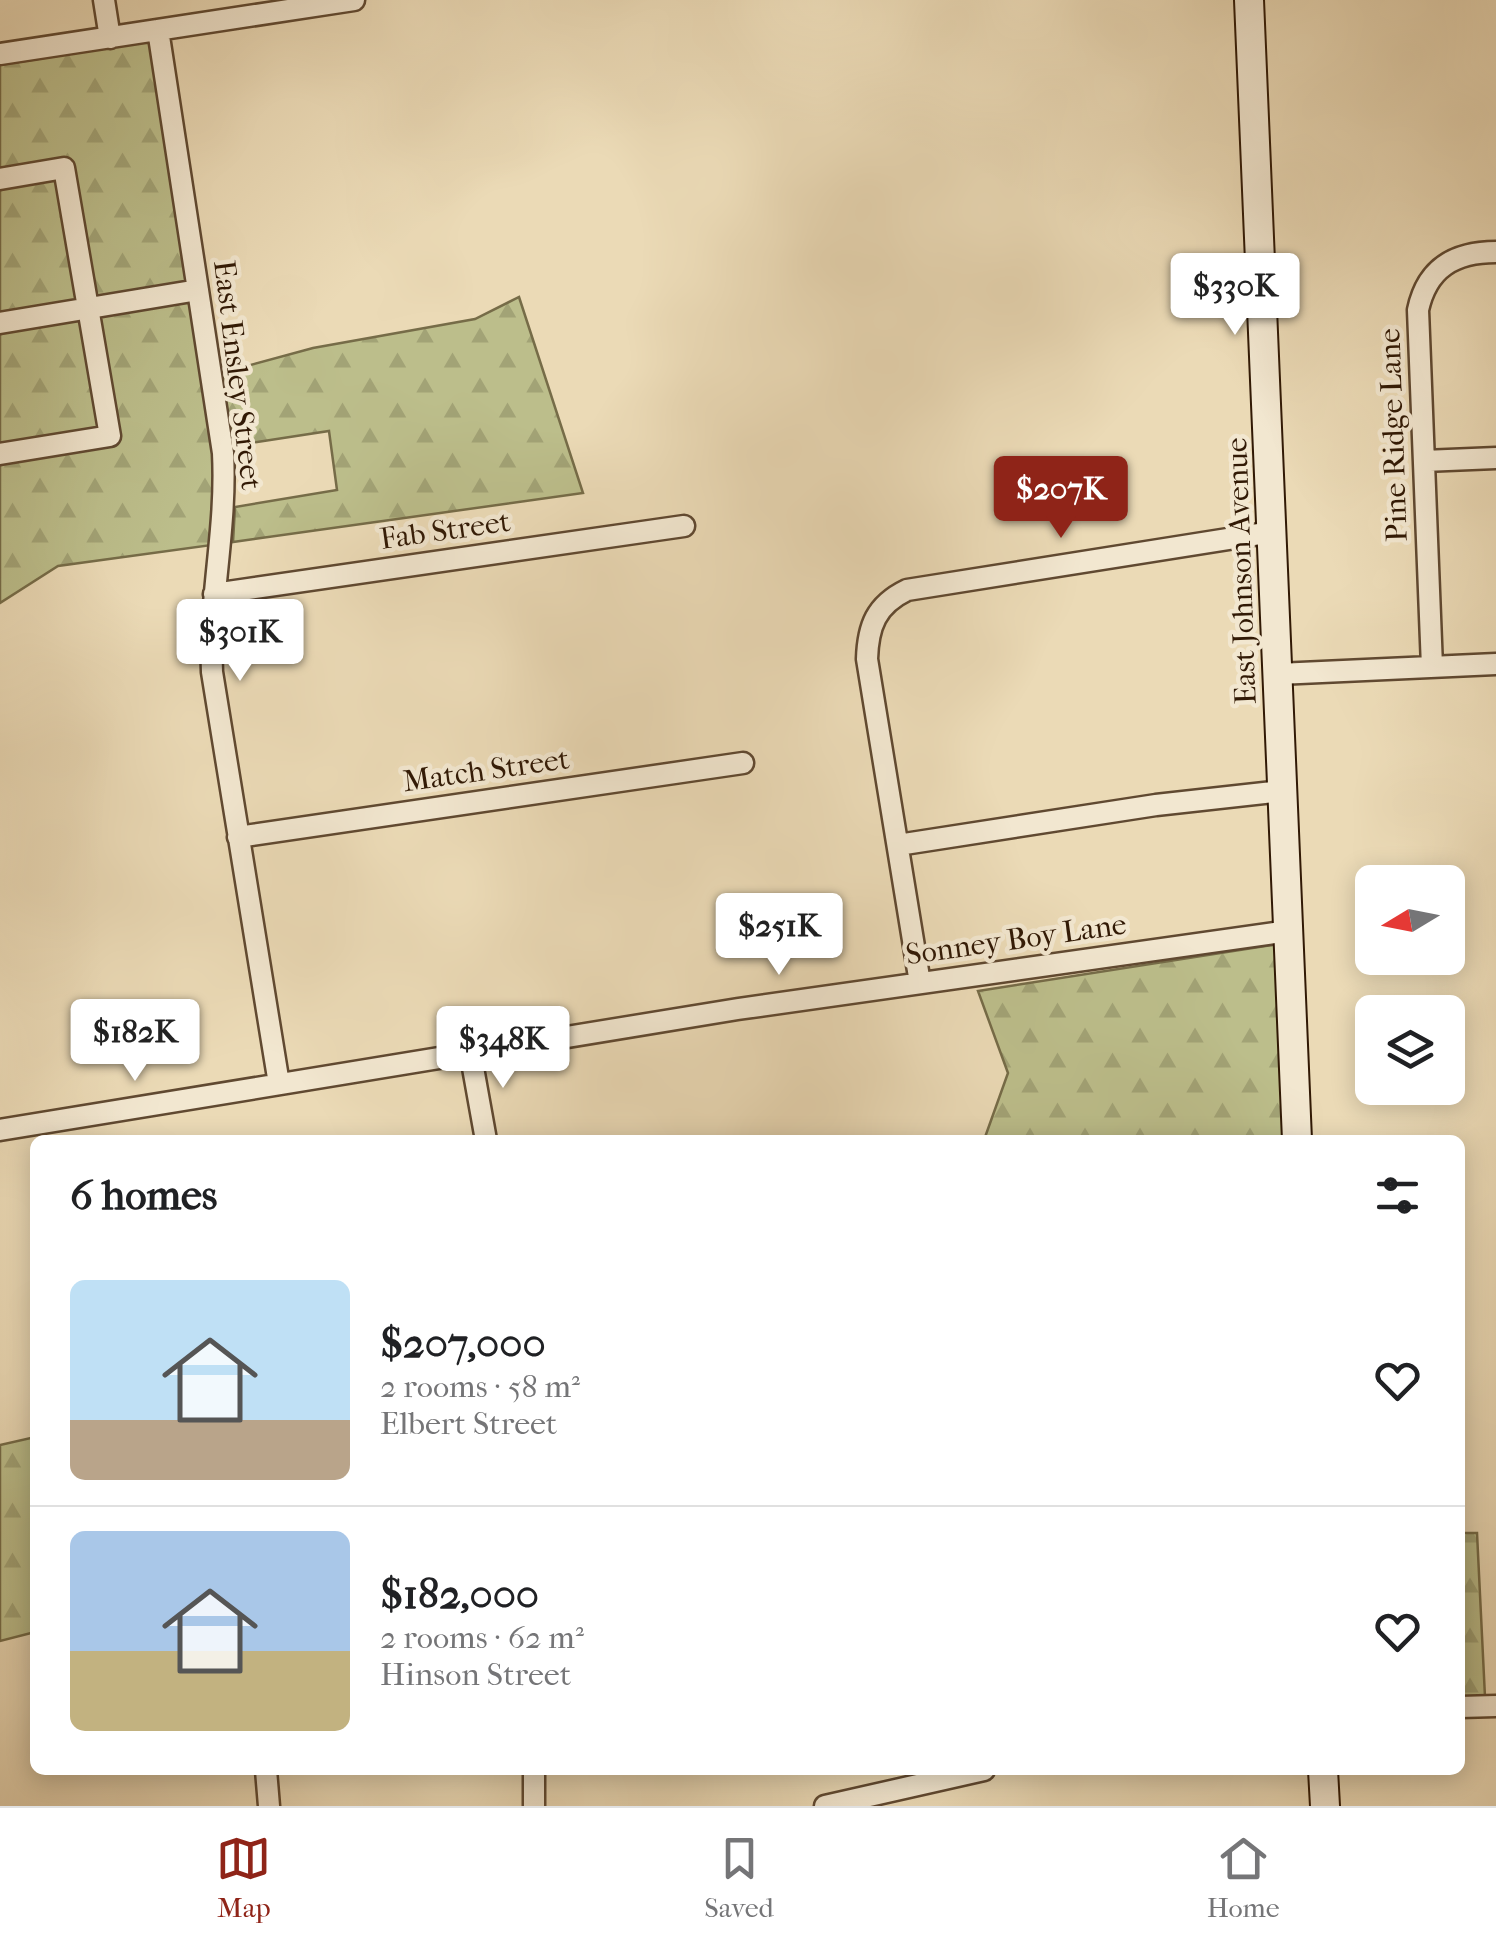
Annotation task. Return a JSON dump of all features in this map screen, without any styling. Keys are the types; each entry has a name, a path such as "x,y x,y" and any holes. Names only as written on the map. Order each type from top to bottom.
{"main road":[{"name":"East Johnson Avenue","path":"1249,0 1298,1135"},
{"path":"1323,1775 1324,1806"}],"street":[{"path":"104,0 110,38"},
{"path":"0,54 354,0"},
{"name":"East Ensley Street","path":"158,30 223,453 223,540 214,594 212,672 279,1084"},
{"path":"0,179 64,168 110,436 0,454"},
{"name":"Pine Ridge Lane","path":"1432,667 1418,310 1428,280 1454,258 1496,252"},
{"path":"0,322 198,290"},
{"path":"1424,462 1496,458"},
{"name":"Fab Street","path":"214,594 684,526"},
{"path":"920,983 868,659 868,634 879,610 890,598 906,590 1272,532"},
{"path":"1278,674 1496,664"},
{"name":"Match Street","path":"238,837 743,764"},
{"path":"898,845 1282,791"},
{"name":"Sonney Boy Lane","path":"0,1130 470,1051 1289,932"},
{"path":"470,1051 485,1135"},
{"path":"1465,1707 1496,1706"},
{"path":"266,1775 269,1806"},
{"path":"534,1775 534,1806"},
{"path":"825,1806 962,1775"}],"green space":[{"path":"150,41 213,454 212,545 58,566 0,603 0,65"},
{"path":"519,297 583,493 233,542 235,507 337,490 329,431 232,446 221,373 313,348 475,319"},
{"path":"1279,944 1287,1135 986,1135 1008,1073 978,991"},
{"path":"30,1438 30,1633 0,1641 0,1445"},
{"path":"1465,1533 1477,1533 1485,1697 1465,1699"}]}
